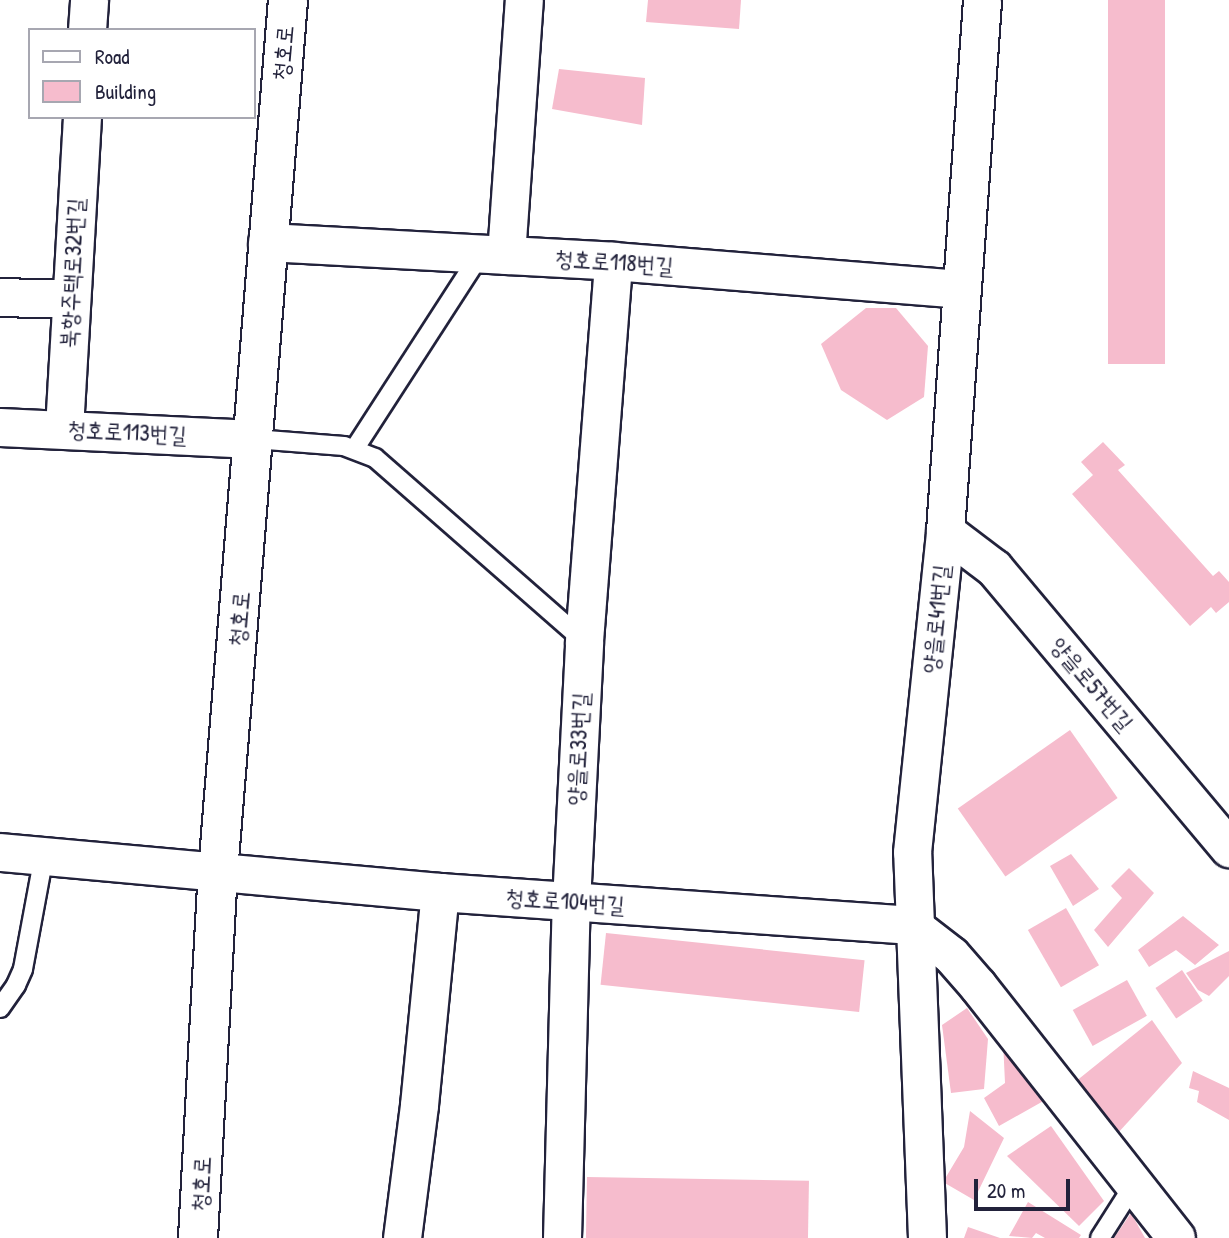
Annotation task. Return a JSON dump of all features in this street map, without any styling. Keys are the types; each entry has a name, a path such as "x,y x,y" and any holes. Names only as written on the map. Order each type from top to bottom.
{"street":[{"path":"87,28 89,0"},
{"name":"청호로","path":"198,1238 218,872 288,0"},
{"path":"493,254 524,0"},
{"name":"양을로41번길","path":"927,1238 912,925 912,852 945,531 982,0"},
{"name":"북항주택로32번길","path":"64,429 82,119"},
{"name":"청호로118번길","path":"267,242 613,261 960,289"},
{"name":"양을로33번길","path":"562,1238 571,902 584,641 613,261"},
{"path":"0,297 71,299"},
{"name":"청호로113번길","path":"0,427 254,439"},
{"name":"양을로57번길","path":"945,531 995,568 1229,848"},
{"name":"청호로104번길","path":"0,852 440,892 912,925"},
{"path":"402,1238 418,1118 440,892"},
{"path":"912,925 960,965 1176,1238"}],"lane":[{"path":"355,449 493,254"},
{"path":"254,439 355,449 374,458 584,641"},
{"path":"0,1008 23,970 44,856"},
{"path":"1100,1238 1135,1183"}],"building":[{"path":"648,0 741,0 739,29 646,22"},
{"path":"1108,0 1165,0 1165,364 1108,364"},
{"path":"559,69 645,78 642,125 552,109"},
{"path":"866,308 896,308 928,346 924,397 887,420 841,390 821,344"},
{"path":"1103,442 1125,465 1118,470 1213,576 1219,571 1229,582 1229,602 1216,613 1211,607 1190,626 1072,494 1093,475 1081,462"},
{"path":"1070,730 1118,798 1005,877 958,809"},
{"path":"1071,854 1099,889 1073,906 1050,866"},
{"path":"1129,868 1154,893 1108,947 1094,930 1122,898 1111,886"},
{"path":"1066,908 1099,965 1061,987 1028,930"},
{"path":"1183,916 1219,945 1195,965 1176,950 1149,967 1138,950"},
{"path":"606,933 865,960 859,1012 601,985"},
{"path":"1229,951 1229,976 1209,996 1198,990 1186,973"},
{"path":"1182,970 1203,1001 1176,1019 1155,988"},
{"path":"1127,980 1147,1016 1093,1046 1073,1010"},
{"path":"967,1008 988,1039 984,1089 951,1093 942,1025"},
{"path":"1152,1020 1182,1063 1117,1134 1075,1082"},
{"path":"1003,1041 1047,1099 999,1126 984,1098 1005,1083"},
{"path":"1193,1071 1229,1088 1229,1120 1197,1102 1199,1091 1189,1088"},
{"path":"970,1111 1004,1138 974,1200 943,1182 964,1147"},
{"path":"1051,1126 1104,1201 1079,1226 1007,1156"},
{"path":"587,1177 809,1181 808,1238 586,1238"},
{"path":"1028,1202 1081,1235 1079,1238 1045,1238 1036,1233 1032,1238 1009,1236"},
{"path":"1131,1213 1145,1238 1114,1238"},
{"path":"968,1227 1000,1238 964,1238"}]}
